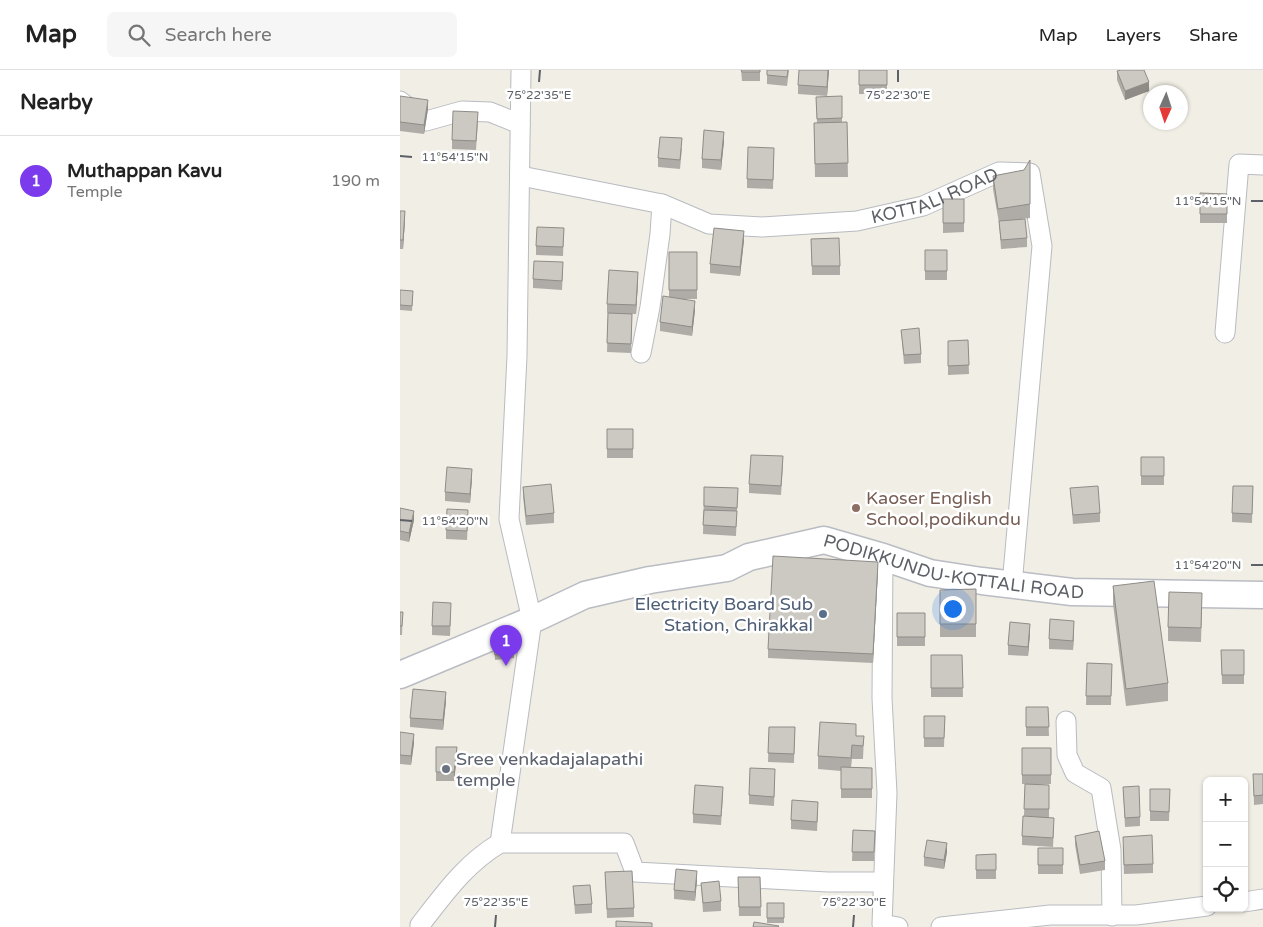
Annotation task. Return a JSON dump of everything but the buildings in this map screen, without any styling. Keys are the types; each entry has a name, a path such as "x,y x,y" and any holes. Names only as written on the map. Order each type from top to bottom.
{"main road":[{"name":"PODIKKUNDU-KOTTALI ROAD","path":"400,676 532,620 585,595 650,580 727,568 749,557 824,540 930,573 1012,585 1072,592 1263,595"}],"street":[{"path":"500,843 532,620 508,519 517,356 521,70"},
{"path":"400,101 426,121 462,111 490,112 520,124"},
{"path":"1225,333 1239,164 1263,165"},
{"name":"KOTTALI ROAD","path":"521,176 662,204 709,224 762,227 857,221 924,206 999,172 1030,173 1042,246 1012,585"},
{"path":"641,353 650,307 662,204"},
{"path":"883,557 882,698 887,793 883,882 887,926"},
{"path":"1066,721 1067,755 1075,773 1101,788 1111,850 1112,916"},
{"path":"420,925 456,878 485,853 500,843 624,843 635,872 828,882 883,882"},
{"path":"1248,901 1263,899"},
{"path":"941,927 1136,915 1203,907"}],"place":[{"name":"Kaoser English School,podikundu","path":"856,508"},
{"name":"Electricity Board Sub Station, Chirakkal","path":"823,614"},
{"name":"Muthappan Kavu","path":"506,666"},
{"name":"Sree venkadajalapathi temple","path":"446,769"}]}
